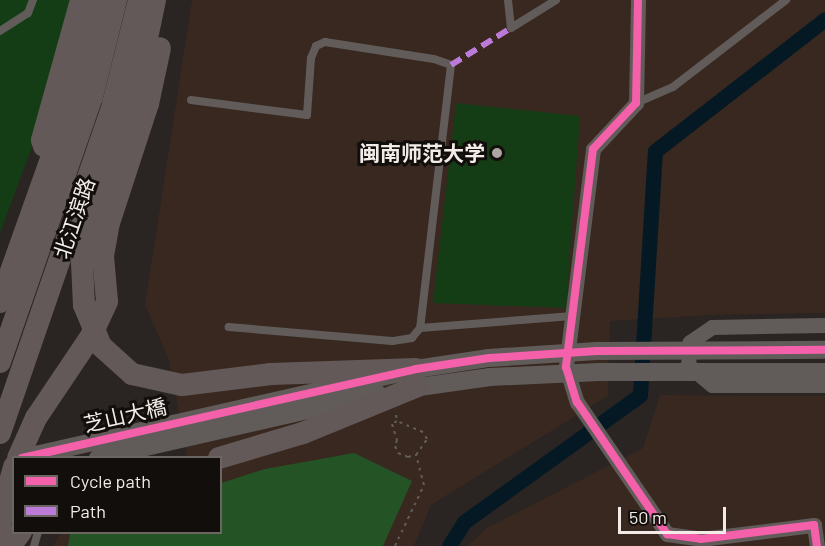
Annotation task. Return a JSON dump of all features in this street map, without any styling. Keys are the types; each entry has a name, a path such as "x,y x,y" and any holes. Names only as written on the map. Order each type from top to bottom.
{"main road":[{"path":"0,264 20,208 38,179 45,154 42,140 81,0"},
{"path":"0,302 72,100 100,0"},
{"name":"北江滨路","path":"0,362 92,98 116,0"},
{"name":"北江滨路","path":"0,433 113,104 139,0"},
{"path":"155,0 130,104 82,263 84,305 101,346 132,374 182,385 271,374 417,377"},
{"path":"26,448 91,336 107,302 103,256 109,224 148,104 170,0"},
{"path":"222,457 303,433 417,377"},
{"path":"0,533 2,510 12,473"},
{"path":"10,546 19,534"}],"street":[{"path":"638,0 636,102 593,149 567,367 577,402 667,534 701,539 819,524 817,546"},
{"path":"825,325 712,327 690,342 688,365 712,385 825,385"},
{"path":"105,456 236,417 417,377 489,358 597,351 825,350"},
{"path":"417,377 490,377 599,372 825,372"},
{"name":"芝山大橋","path":"12,456 26,448 236,417"}],"lane":[{"path":"0,31 28,13 33,0"},
{"path":"508,0 511,28 556,0"},
{"path":"636,102 673,87 786,0"},
{"path":"191,100 307,115 311,58 316,46 326,42 434,59 451,65 420,328 412,338 398,341 230,327"},
{"path":"420,328 573,316"}],"path":[{"path":"396,546 424,484 416,455 427,439 423,432 397,421 392,424 398,453 408,457 416,455"}],"shaded area":[{"name":"闽南师范大学","path":"192,0 825,0 825,313 711,315 610,321 608,396 431,505 414,546 53,546 60,534 222,534 222,456 187,456 169,360 145,305"},
{"path":"660,395 825,396 825,546 468,546 487,528 643,448"}],"green space":[{"path":"0,0 73,0 35,139 0,233"},
{"path":"456,103 580,116 566,308 433,303"},
{"path":"354,453 412,481 383,546 68,546 70,534 222,534 222,483 265,469"}],"waterway":[{"path":"449,546 464,522 640,395 655,151 825,19"}],"marked path":[{"path":"451,65 511,28"}],"cycle path":[{"path":"638,0 636,103 593,149 566,367 577,402 667,534 701,539 814,525 817,546"},
{"path":"31,456 416,369 489,358 597,351 825,350"}],"place":[{"name":"闽南师范大学","path":"497,153"}]}
